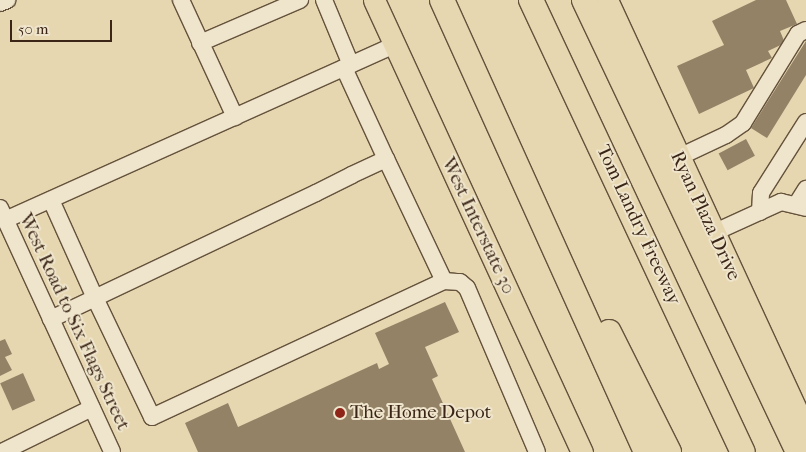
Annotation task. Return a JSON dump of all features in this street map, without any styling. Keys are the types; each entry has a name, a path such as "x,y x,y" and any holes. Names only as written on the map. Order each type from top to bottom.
{"highway":[{"path":"442,0 646,452"},
{"name":"Tom Landry Freeway","path":"531,0 743,452"},
{"path":"584,0 798,452"},
{"path":"528,190 573,255 669,452"}],"main road":[{"name":"West Interstate 30","path":"374,0 582,452"},
{"name":"Ryan Plaza Drive","path":"607,0 677,158 806,430"}],"street":[{"path":"0,3 7,0"},
{"path":"181,0 234,117"},
{"path":"200,43 300,0"},
{"path":"324,0 348,66 386,159 444,281"},
{"path":"677,158 726,135 743,123 798,34 806,30"},
{"path":"3,214 50,200 395,45"},
{"path":"760,212 761,193 806,122"},
{"path":"51,319 386,159"},
{"path":"713,233 782,202 801,206 806,190"},
{"path":"50,200 152,417 444,281 460,282 467,288 537,452"},
{"name":"West Road to Six Flags Street","path":"3,214 112,452"},
{"path":"2,452 92,408"}],"building":[{"path":"756,0 786,0 797,24 780,31 785,43 768,51 772,58 746,70 754,88 699,114 677,66 724,45 712,21"},
{"path":"806,41 806,75 767,138 751,128"},
{"path":"746,139 755,156 728,170 719,154"},
{"name":"The Home Depot","path":"445,302 459,332 425,347 438,376 432,379 465,452 198,452 185,423 228,403 238,427 377,363 379,369 389,364 375,333"},
{"path":"5,339 12,354 5,357 12,370 0,376 0,341"},
{"path":"23,373 35,400 12,411 0,383"}],"place":[{"name":"The Home Depot","path":"340,413"}]}
